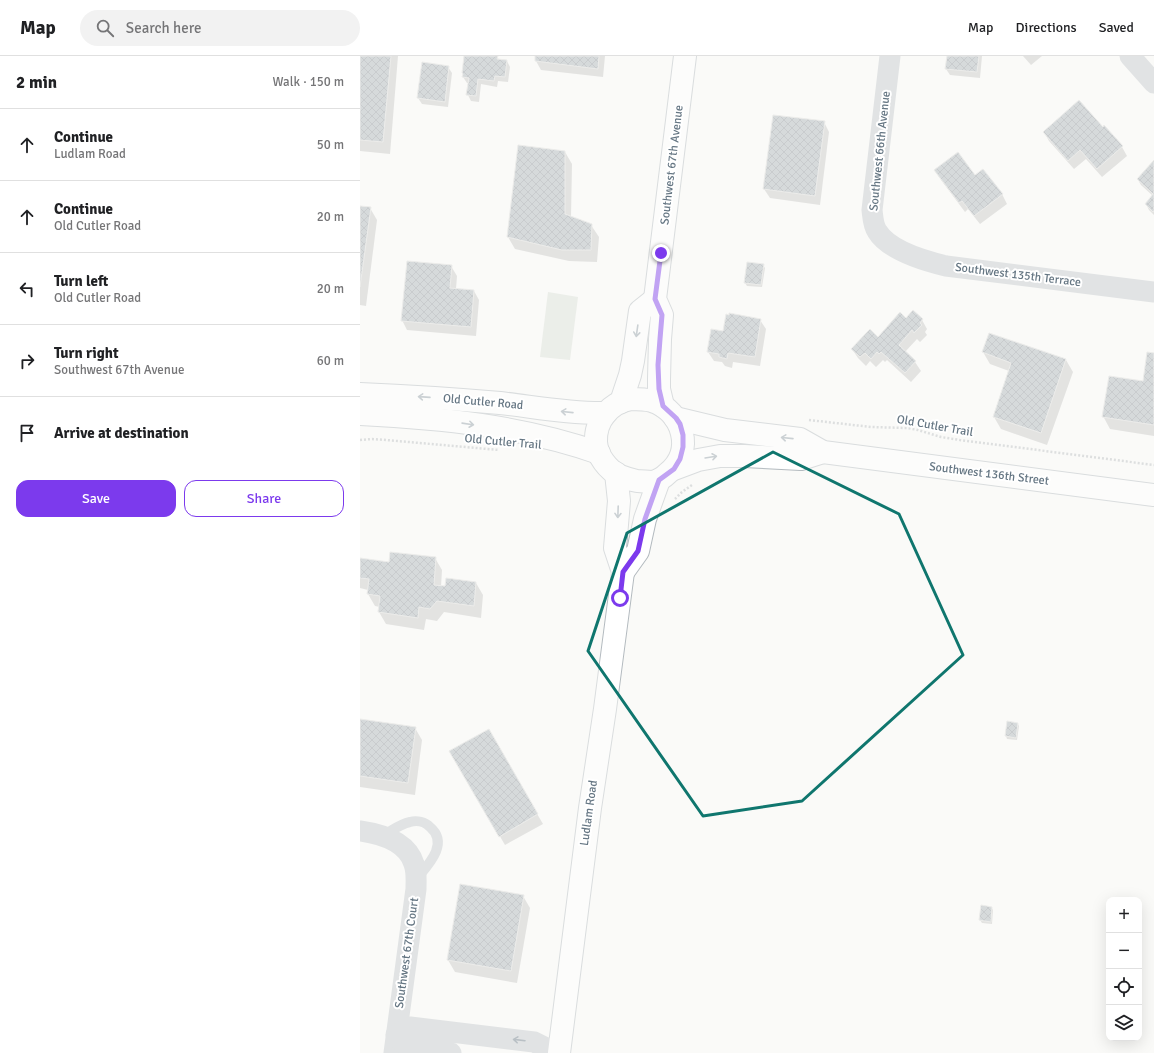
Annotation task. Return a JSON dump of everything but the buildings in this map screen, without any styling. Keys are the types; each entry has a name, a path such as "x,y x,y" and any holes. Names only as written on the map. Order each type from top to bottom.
{"main road":[{"name":"Southwest 67th Avenue","path":"669,412 659,389 658,379 662,315 655,299 686,56"},
{"path":"655,299 640,311 630,375 613,407 602,417 598,425 596,444 606,465 616,473 630,479 642,481 651,482 666,474 680,459 683,447 683,435 680,424 669,412"},
{"name":"Old Cutler Road","path":"360,394 450,399 590,413 613,407 631,399 640,399 652,401 669,412"},
{"name":"Southwest 136th Street","path":"669,412 725,430 800,439 823,452 1154,495"},
{"name":"Old Cutler Road","path":"360,414 424,418 493,427 560,440 599,453"},
{"name":"Southwest 136th Street","path":"666,474 698,460 720,456 801,459 823,452"},
{"name":"Ludlam Road","path":"557,1053 623,572 615,548 619,501 616,473"},
{"name":"Ludlam Road","path":"623,572 638,551 645,519 666,474"}],"street":[{"name":"Southwest 66th Avenue","path":"886,241 878,232 873,223 872,210 890,56"},
{"path":"1130,56 1154,83"},
{"name":"Southwest 135th Terrace","path":"886,241 910,255 927,262 946,266 1154,292"},
{"path":"360,831 382,836"},
{"name":"Southwest 67th Court","path":"382,836 396,842 410,854 414,863 416,879 416,889 395,1044"},
{"path":"451,1053 395,1044 410,1027 534,1042 557,1053"}],"lane":[{"path":"382,836 403,824 411,822 422,822 433,829 437,835 437,847 428,865 416,879"}],"path":[{"name":"Old Cutler Trail","path":"809,420 871,427 907,428 941,437 960,440 1154,465"},
{"name":"Old Cutler Trail","path":"360,440 372,439 505,450"},
{"path":"672,502 682,492 694,484"}],"highlighted area":[{"path":"773,452 899,514 963,655 802,801 703,816 588,651 627,533"}],"shaded area":[{"path":"548,292 578,297 570,360 540,357"}],"route":[{"path":"620,598 623,572 638,551 648,507 659,480 674,469 680,459 683,447 683,435 680,424 676,418 663,406 659,389 658,365 662,315 655,299 661,253"}]}
